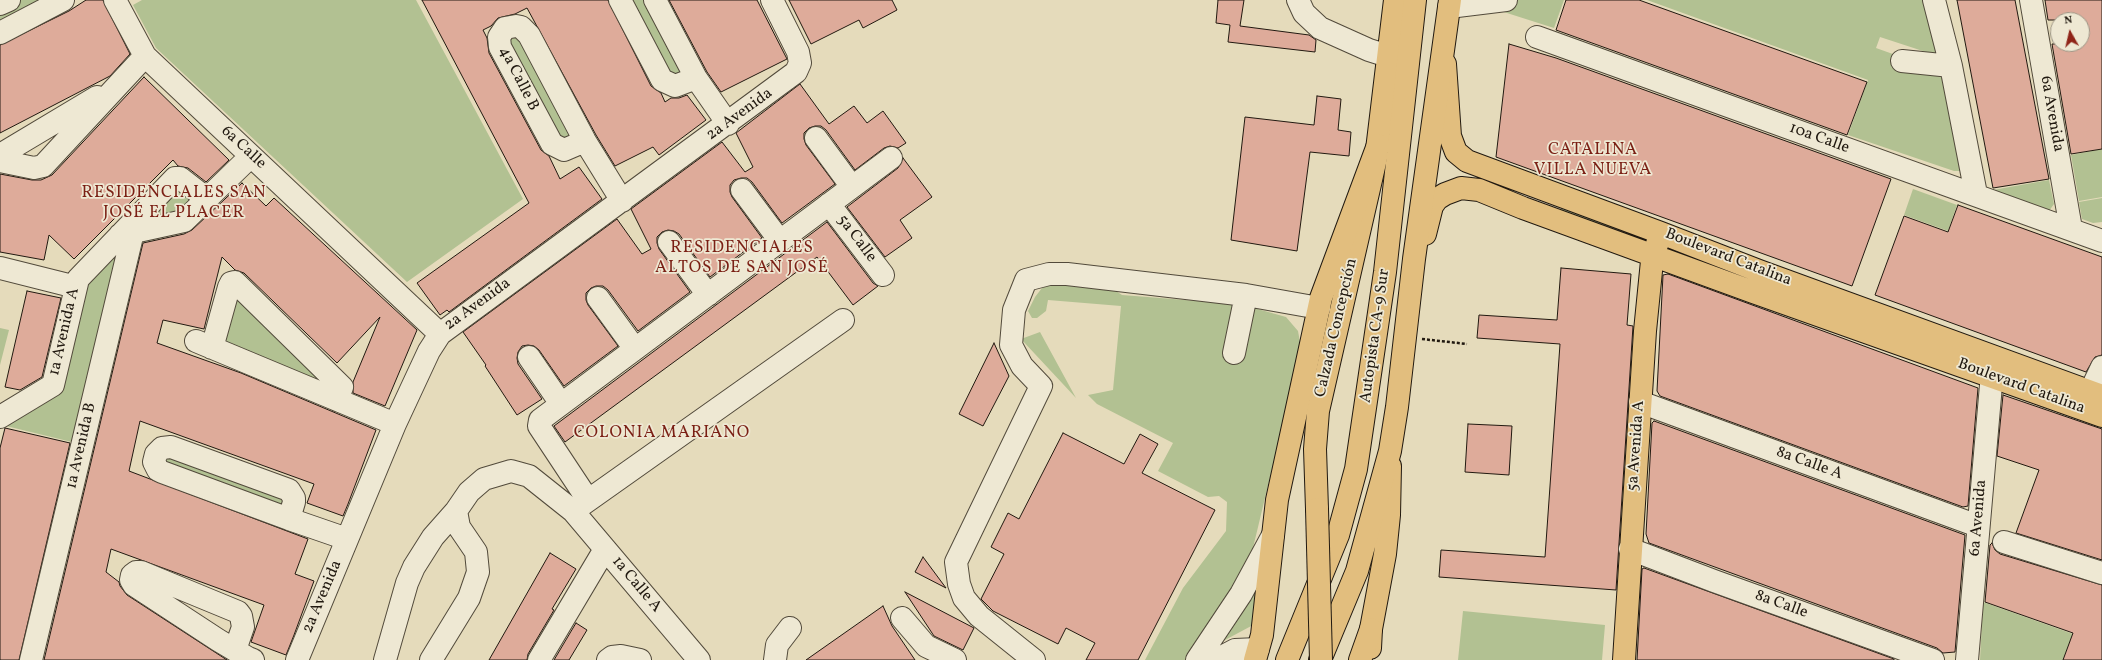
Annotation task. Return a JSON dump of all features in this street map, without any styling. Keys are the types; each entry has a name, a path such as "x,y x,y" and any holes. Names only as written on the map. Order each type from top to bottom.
{"main road":[{"name":"Calzada Concepción","path":"1320,660 1315,449 1318,411 1378,146 1395,0"},
{"name":"Autopista CA-9 Sur","path":"1287,660 1338,536 1356,469 1385,272 1414,0"},
{"name":"Autopista CA-9 Sur","path":"1320,660 1357,571 1390,451 1397,407 1414,259 1450,4"},
{"name":"Boulevard Catalina","path":"1444,47 1450,136 1456,152 1462,158 1473,164 1661,233 1759,271 2096,394"},
{"path":"1256,654 1262,635 1277,500 1318,308 1378,146"},
{"name":"Boulevard Catalina","path":"1414,259 1424,237 1432,206 1437,199 1445,194 1461,188 1479,190 1753,292 2102,416"},
{"name":"5a Avenida A","path":"1624,660 1640,402 1654,255 1661,233"},
{"path":"1753,292 1759,271"},
{"path":"1369,660 1371,629 1385,554 1389,515 1390,451"},
{"path":"1360,660 1371,629"}],"street":[{"path":"0,4 8,0"},
{"name":"6a Calle","path":"115,0 145,56 440,334"},
{"path":"620,0 662,80 675,86 696,78"},
{"path":"655,0 696,78 728,124"},
{"name":"2a Avenida","path":"296,660 395,424 429,351 440,334 788,80 798,70 800,63 798,52 772,0"},
{"path":"1298,0 1304,13 1320,28 1368,50 1388,56"},
{"path":"1450,4 1506,0"},
{"path":"1934,0 1951,66 1976,194"},
{"name":"6a Avenida","path":"2031,0 2071,229"},
{"path":"0,33 51,3"},
{"name":"4a Calle B","path":"585,141 564,150 552,144 500,47 499,37 505,28 516,26 521,27 529,35 585,141 622,201"},
{"name":"10a Calle","path":"1537,37 1976,194 2102,241"},
{"path":"0,161 34,168 43,166 145,56"},
{"path":"1902,61 1951,66"},
{"path":"0,155 119,84"},
{"path":"816,138 852,187"},
{"path":"127,234 184,221 251,156"},
{"path":"580,505 565,465 539,426 540,420 891,158"},
{"name":"1a Avenida A","path":"0,416 53,385 78,280 127,234 175,178 180,178 207,199"},
{"path":"1516,205 1526,183"},
{"path":"742,190 780,241"},
{"name":"5a Calle","path":"829,204 882,275"},
{"name":"1a Avenida B","path":"31,660 127,234"},
{"path":"669,242 708,295"},
{"path":"0,268 76,287"},
{"path":"1034,660 979,616 964,598 959,584 956,562 1041,386 1024,369 1011,345 1012,316 1026,280 1049,274 1067,274 1246,295 1318,308"},
{"path":"337,400 342,387 235,282 231,283 204,345 395,424"},
{"path":"1234,353 1246,295"},
{"path":"598,298 635,349"},
{"path":"580,505 843,320"},
{"path":"529,357 561,404"},
{"path":"2096,394 2102,367"},
{"name":"6a Avenida","path":"1967,660 1991,385 1995,378"},
{"name":"8a Calle A","path":"1640,402 1978,526"},
{"path":"290,519 294,498 289,490 171,447 162,448 156,454 154,462 162,472 290,519 347,539"},
{"path":"385,660 407,582 414,567 433,537 456,511 470,492 484,479 511,471 529,476 580,505"},
{"name":"1a Calle A","path":"580,505 605,549 699,660"},
{"path":"431,660 469,598 478,572 476,552 459,527 456,511"},
{"path":"1197,660 1241,594 1273,535"},
{"path":"2004,542 2102,573"},
{"path":"539,660 605,549"},
{"name":"8a Calle","path":"1630,549 1933,660"},
{"path":"136,572 141,572 238,612 241,616 243,627 244,655 134,585 131,580 132,575 136,572"},
{"path":"902,618 926,646 955,660"},
{"path":"775,660 777,645 790,628"},
{"path":"1216,660 1235,650 1256,654"},
{"path":"608,660 612,657 621,656 640,660"}],"path":[{"path":"1405,338 1466,344"}],"green space":[{"path":"9,0 44,0 0,33 0,4"},
{"path":"142,0 416,0 523,199 407,282 156,48 133,5"},
{"path":"620,0 655,0 696,78 675,86"},
{"path":"1486,0 1564,0 1554,28 1485,6"},
{"path":"1647,0 1932,0 1938,51 1932,54 1880,37 1876,48 1946,73 1960,171 1954,171 1848,135 1868,80"},
{"path":"510,26 585,141 564,150 499,37"},
{"path":"2102,149 2102,197 2079,201 2071,155"},
{"path":"175,178 207,199 184,221 120,235"},
{"path":"2049,180 2054,204 2049,211 1993,190"},
{"path":"1913,189 1957,205 1948,231 1904,215"},
{"path":"2102,198 2102,222 2093,223 2082,219 2079,202"},
{"path":"1562,206 1638,233 1634,242 1559,214"},
{"path":"122,244 76,443 6,426 58,394 84,283"},
{"path":"235,282 337,400 212,348"},
{"path":"1052,284 1116,291 1122,295 1211,302 1254,308 1286,317 1298,331 1301,348 1252,552 1238,583 1185,660 1145,660 1183,588 1226,531 1227,502 1219,496 1208,497 1158,471 1173,443 1097,404 1088,395 1113,390 1121,306 1048,300 1046,311 1037,318 1032,318 1028,311 1035,297 1042,288"},
{"path":"0,328 9,330 0,365"},
{"path":"1040,332 1076,398 1021,339"},
{"path":"156,454 284,489 289,519 154,458"},
{"path":"1260,579 1255,624 1225,640 1212,650"},
{"path":"1983,602 2073,634 2063,660 1980,660"},
{"path":"1463,611 1605,625 1602,660 1458,660"}],"building":[{"path":"86,0 103,0 130,54 110,76 0,133 0,45 69,11"},
{"path":"422,0 608,0 651,86 661,93 665,102 671,98 679,98 687,95 706,120 659,155 653,147 615,166 596,135 527,8 515,14 498,18 491,26 483,30 487,38 489,53 541,150 549,156 560,179 579,167 602,199 449,312 447,310 440,315 417,283 529,203"},
{"path":"669,0 757,0 787,59 721,92 707,72"},
{"path":"789,0 892,0 897,10 863,28 859,20 811,44"},
{"path":"1218,0 1244,0 1240,26 1309,35 1316,40 1315,52 1228,42 1230,25 1216,23"},
{"path":"1566,0 1639,0 1867,82 1847,135 1556,30"},
{"path":"1957,0 2015,0 2049,179 1993,188"},
{"path":"2045,0 2102,0 2102,149 2071,154 2053,52 2090,52 2090,12 2050,12 2050,20 2048,20"},
{"path":"1509,44 1556,58 1891,179 1852,286 1496,157"},
{"path":"144,77 229,160 206,182 188,168 178,166 173,160 74,259 49,235 44,260 0,252 0,174 32,180 41,180 52,175"},
{"path":"800,84 829,124 854,106 867,123 883,111 906,143 898,148 890,146 884,148 855,170 826,130 821,126 809,128 804,133 806,145 835,184 782,223 752,182 747,178 734,180 730,185 732,197 762,238 710,277 679,234 668,230 662,232 657,237 659,249 690,292 638,331 608,290 603,286 591,288 586,293 588,305 618,346 564,386 539,350 534,346 522,346 518,352 518,364 542,399 517,415 485,366 486,365 463,332 617,219 642,254 651,249 631,209 722,142 745,172 753,167 736,133"},
{"path":"1317,96 1341,99 1338,130 1351,132 1349,156 1310,152 1297,251 1231,240 1245,117 1314,125"},
{"path":"903,158 932,197 900,220 912,238 885,257 847,207 898,168"},
{"path":"242,183 266,206 274,198 417,330 385,406 353,393 353,382 380,317 337,363 244,273 235,270 222,257 204,329 163,320 157,343 241,373 376,430 343,516 307,503 314,484 140,421 129,471 308,539 295,574 314,581 286,655 251,642 264,605 111,549 106,572 119,582 120,586 127,595 227,660 44,660 143,243 184,234 192,230"},
{"path":"1958,205 2102,257 2102,355 2095,357 2086,372 1875,295 1904,216 1948,232"},
{"path":"827,222 873,283 878,286 853,305 817,257 565,442 554,426"},
{"path":"1561,268 1631,274 1627,325 1633,326 1616,590 1439,577 1441,550 1545,557 1560,344 1477,338 1479,315 1557,320"},
{"path":"1668,274 1978,388 1968,506 1963,507 1660,396 1657,391 1663,275"},
{"path":"27,291 61,298 42,377 20,390 5,387"},
{"path":"994,343 1009,376 983,426 959,414"},
{"path":"2003,395 2102,429 2102,560 2016,533 2039,470 1997,456"},
{"path":"1654,421 1965,535 1955,652 1943,653 1937,648 1649,543 1646,534 1652,423"},
{"path":"1468,424 1512,426 1509,475 1465,472"},
{"path":"5,428 70,443 19,660 0,660 0,448"},
{"path":"1063,433 1124,464 1140,434 1158,444 1142,473 1215,510 1138,660 1086,660 1095,643 1066,628 1058,644 993,611 981,599 1004,554 991,547 1008,513 1019,519"},
{"path":"1992,543 1995,550 2000,554 2102,585 2102,660 2063,660 2073,633 1985,602 1990,545"},
{"path":"550,553 576,569 552,609 554,610 528,654 527,660 489,660"},
{"path":"923,557 946,588 915,572"},
{"path":"1644,568 1894,660 1637,660 1642,569"},
{"path":"905,592 974,628 963,650 934,636"},
{"path":"883,606 892,626 915,660 806,660"},
{"path":"576,623 587,630 569,660 554,660"}],"district":[{"name":"CATALINA VILLA NUEVA","path":"1593,161"},
{"name":"RESIDENCIALES SAN JOSÉ EL PLACER","path":"174,204"},
{"name":"RESIDENCIALES ALTOS DE SAN JOSÉ","path":"742,259"},
{"name":"COLONIA MARIANO","path":"662,434"}]}
